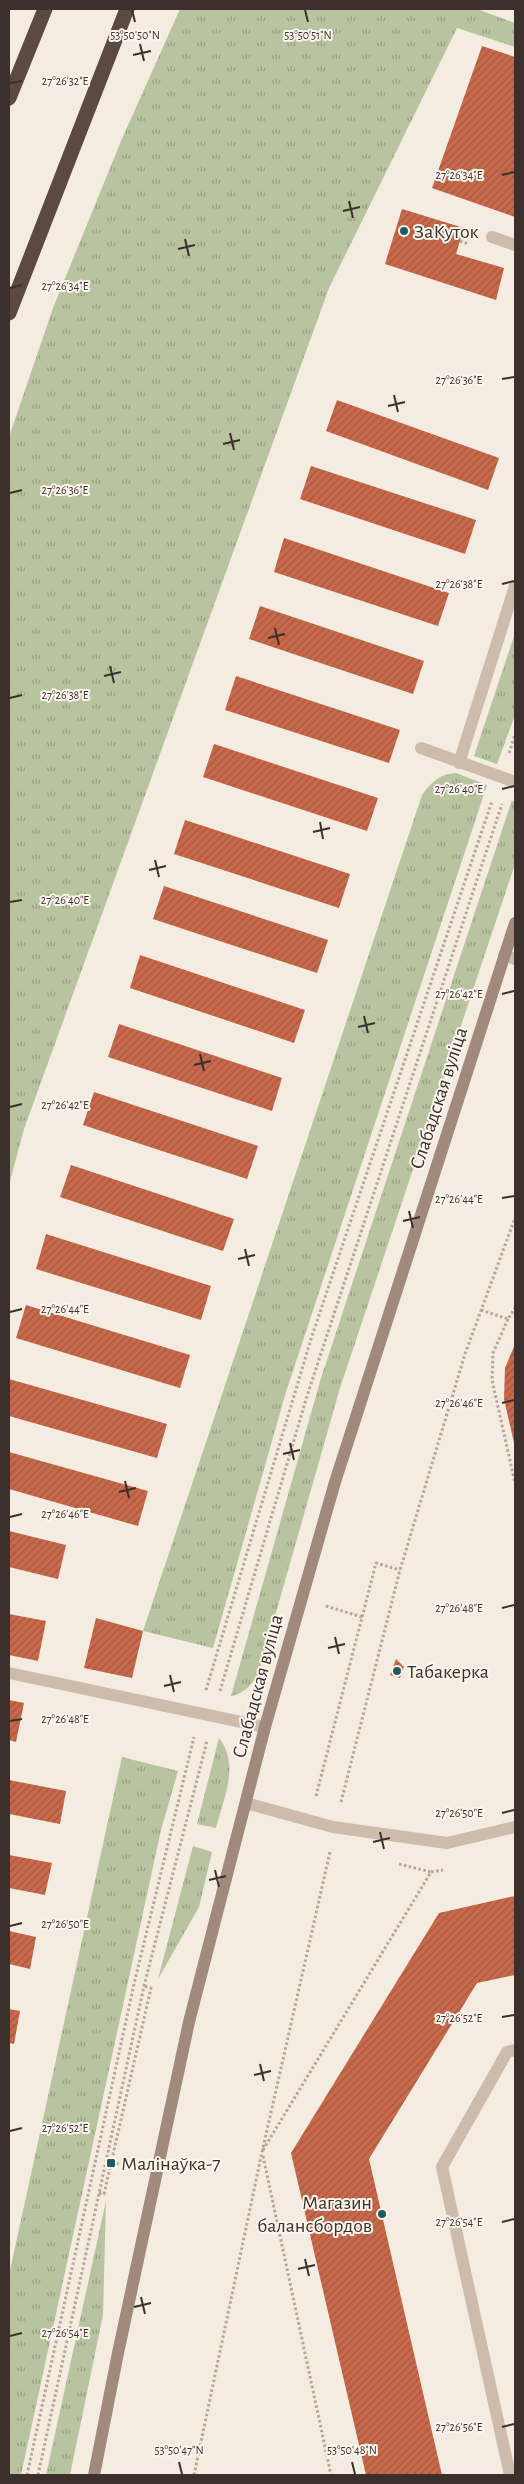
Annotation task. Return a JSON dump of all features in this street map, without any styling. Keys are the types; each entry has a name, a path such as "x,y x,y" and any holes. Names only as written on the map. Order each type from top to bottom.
{"highway":[{"path":"9,98 46,9"},
{"path":"9,313 127,9"}],"main road":[{"name":"Слабадская вуліца","path":"94,2475 118,2353 190,2022 265,1727 300,1598 338,1472 509,957 515,923"}],"lane":[{"path":"492,237 515,245"},
{"path":"458,763 515,586"},
{"path":"421,748 508,780"},
{"path":"9,1673 265,1727"},
{"path":"246,1803 311,1820 333,1828 447,1843 515,1827"},
{"path":"510,2475 442,2167 507,2052 515,2050"}],"path":[{"path":"38,2475 144,1986 213,1716 307,1396 508,780 515,735"},
{"path":"27,2475 134,1984 200,1713 311,1339 508,780"},
{"path":"515,1308 493,1353 492,1380 515,1483"},
{"path":"481,1310 508,1319"},
{"path":"311,1820 376,1563 400,1570"},
{"path":"300,1598 362,1618"},
{"path":"342,1801 351,1802"},
{"path":"330,2475 262,2152 431,1872 450,1868"},
{"path":"99,2193 104,2194 151,1988 144,1986"}],"green space":[{"path":"180,9 477,9 515,23 515,47 457,28 329,288 24,1129 9,1185 9,437 53,308 121,141"},
{"path":"515,633 515,715 497,764 474,756"},
{"path":"456,773 487,785 286,1392 213,1648 143,1631 422,795 436,780 445,775"},
{"path":"512,800 515,803 515,864 340,1388 259,1672 248,1687 240,1693 231,1696 321,1378"},
{"path":"219,1738 229,1759 229,1770 226,1793 216,1828 197,1824"},
{"path":"122,1757 178,1771 161,1830 21,2475 9,2475 9,2275"},
{"path":"193,1846 212,1852 199,1907 158,1979"},
{"path":"106,2201 103,2315 70,2475 46,2475"}],"building":[{"path":"482,46 515,57 515,217 432,188"},
{"path":"402,209 464,228 456,254 504,268 496,300 385,264"},
{"path":"337,400 499,458 488,490 326,431"},
{"path":"311,466 476,520 465,554 300,499"},
{"path":"284,538 449,593 438,626 274,572"},
{"path":"260,606 424,661 413,694 249,639"},
{"path":"236,676 400,730 389,763 225,710"},
{"path":"214,744 378,798 367,831 203,777"},
{"path":"185,820 350,874 339,908 174,854"},
{"path":"164,886 328,940 317,973 153,919"},
{"path":"140,955 305,1010 294,1043 130,988"},
{"path":"119,1024 282,1078 272,1111 108,1057"},
{"path":"94,1092 258,1146 247,1179 83,1125"},
{"path":"71,1165 234,1219 223,1251 60,1197"},
{"path":"46,1234 211,1286 201,1320 36,1269"},
{"path":"26,1305 190,1355 180,1388 16,1338"},
{"path":"515,1344 514,1443 504,1399 505,1368"},
{"path":"9,1379 167,1424 157,1458 9,1416"},
{"path":"9,1452 148,1491 138,1526 9,1489"},
{"path":"9,1531 66,1545 58,1579 9,1567"},
{"path":"9,1614 46,1621 38,1661 9,1655"},
{"path":"96,1618 143,1631 132,1678 84,1668"},
{"name":"Табакерка","path":"396,1659 404,1667 400,1678 390,1675"},
{"path":"9,1700 24,1703 16,1742 9,1740"},
{"path":"9,1780 66,1791 60,1824 9,1814"},
{"path":"9,1855 52,1863 45,1895 9,1888"},
{"path":"515,1896 515,1975 477,1983 369,2159 442,2475 366,2475 291,2153 439,1913"},
{"path":"9,1931 36,1937 30,1969 9,1964"},
{"path":"9,2009 20,2011 14,2044 9,2043"}],"place":[{"name":"ЗаКуток","path":"404,231"},
{"name":"Табакерка","path":"397,1671"},
{"name":"Малінаўка-7","path":"111,2163"},
{"name":"Магазин балансбордов","path":"382,2214"}]}
